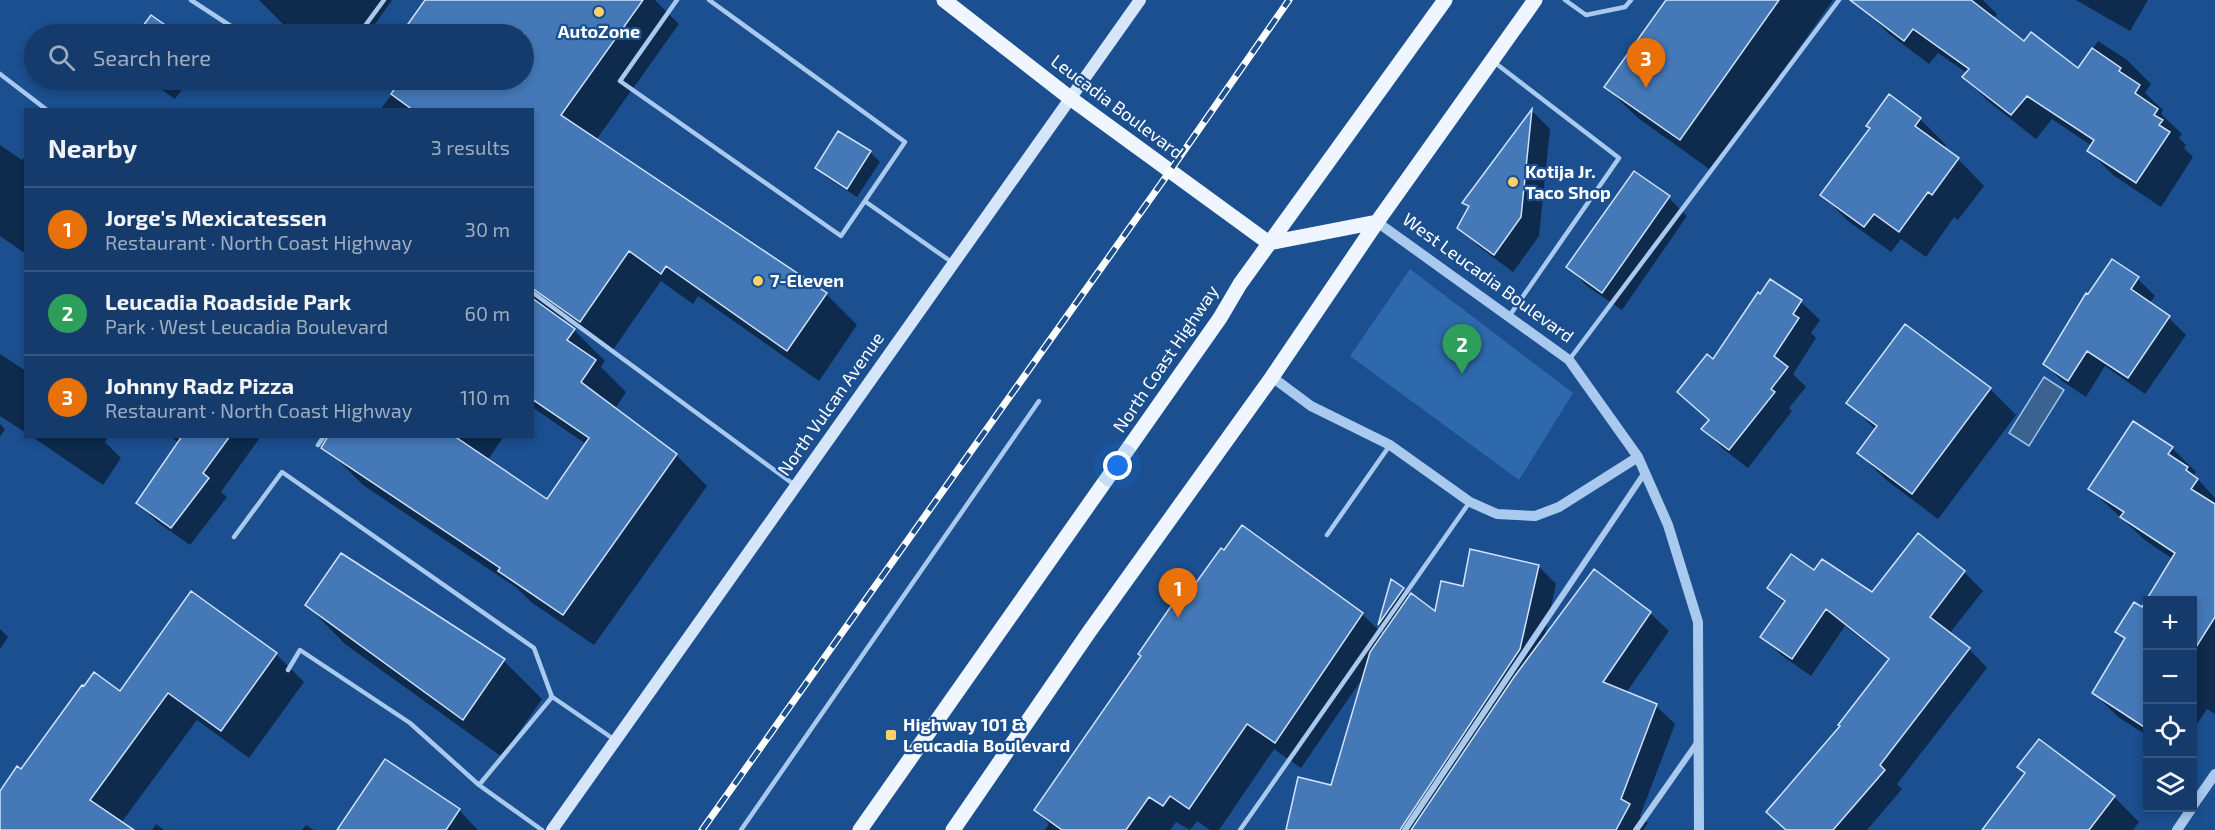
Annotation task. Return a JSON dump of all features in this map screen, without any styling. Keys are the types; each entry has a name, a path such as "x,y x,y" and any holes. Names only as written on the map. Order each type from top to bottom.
{"main road":[{"name":"Leucadia Boulevard","path":"944,0 1070,98 1269,243"},
{"name":"North Vulcan Avenue","path":"552,830 1140,0"},
{"name":"North Coast Highway","path":"861,830 1220,318 1240,284 1445,0"},
{"path":"953,830 1089,632 1272,377 1377,222 1535,0"},
{"name":"West Leucadia Boulevard","path":"1269,243 1377,222"}],"street":[{"name":"West Leucadia Boulevard","path":"1377,222 1569,360 1638,457 1668,525 1698,622 1699,830"},
{"path":"1272,377 1311,406 1390,445 1470,501 1497,514 1535,516 1560,507 1638,457"},
{"path":"1405,830 1644,474"},
{"path":"1636,830 1698,743"},
{"path":"2197,800 2215,774"},
{"path":"2177,830 2189,812"}],"lane":[{"path":"191,0 228,24"},
{"path":"366,24 384,0"},
{"path":"677,0 620,81 841,236 905,142 709,0"},
{"path":"1565,0 1586,15 1625,7 1631,0"},
{"path":"1569,360 1839,0"},
{"path":"1492,60 1619,158 1509,317"},
{"path":"0,74 44,108"},
{"path":"866,202 953,263"},
{"path":"534,293 796,486"},
{"path":"741,830 1039,401"},
{"path":"318,445 323,438"},
{"path":"1327,535 1390,445"},
{"path":"234,537 282,472 534,648 551,696 615,740"},
{"path":"1240,830 1470,501"},
{"path":"288,670 300,650 410,723 479,784 542,830"},
{"path":"479,784 551,696"}],"shaded area":[{"path":"1410,269 1573,393 1519,480 1350,356"},
{"path":"2044,377 2064,390 2029,446 2009,433"}],"building":[{"path":"425,0 643,0 561,115 827,293 787,351 666,266 661,274 629,251 580,322 534,289 534,108 410,108 391,94 394,90 534,90 534,24 408,24"},
{"path":"1666,0 1779,0 1680,140 1604,87"},
{"path":"1850,0 1971,0 2024,41 2031,32 2078,68 2092,48 2121,68 2119,71 2140,85 2135,93 2158,109 2154,115 2163,120 2159,125 2170,132 2136,183 2087,151 2094,140 2027,96 2011,115 1962,77 1969,69 1913,29 1904,41"},
{"path":"151,15 164,24 144,24"},
{"path":"1889,94 1921,118 1915,126 1959,158 1932,195 1928,192 1899,232 1874,214 1864,227 1820,195 1870,128 1866,126"},
{"name":"Kotija Jr. Taco Shop","path":"1532,109 1521,217 1494,255 1457,228 1469,206 1462,203"},
{"path":"838,131 871,151 847,189 815,168"},
{"path":"1634,171 1670,196 1602,293 1566,267"},
{"path":"2112,259 2139,277 2131,289 2170,316 2128,378 2087,351 2068,381 2043,364 2086,293 2088,294"},
{"path":"1770,279 1802,300 1793,314 1799,318 1774,356 1788,367 1771,389 1775,392 1729,450 1701,429 1709,420 1677,392 1707,354 1713,359 1758,292 1760,294"},
{"path":"534,299 575,329 567,340 596,360 581,382 677,454 563,615 498,571 500,568 321,448 327,438 457,438 547,499 589,438 534,400"},
{"path":"1905,324 1991,388 1912,494 1857,453 1877,426 1846,403"},
{"path":"2133,421 2173,447 2168,454 2188,467 2186,470 2198,479 2191,489 2215,504 2215,617 2197,646 2197,596 2149,596 2175,553 2120,517 2124,512 2088,489"},
{"path":"181,438 229,438 203,473 209,478 171,528 136,503"},
{"path":"1242,525 1363,613 1275,743 1247,724 1189,809 1170,796 1163,806 1149,797 1126,830 1062,830 1034,810 1141,656 1138,654 1187,583 1193,587 1221,548 1224,550"},
{"path":"1918,533 1965,571 1930,617 1970,648 1880,765 1885,770 1833,830 1786,830 1766,812 1840,726 1838,725 1889,659 1826,609 1792,659 1760,637 1785,601 1767,588 1791,554 1814,570 1822,559 1872,592"},
{"path":"1470,549 1539,565 1520,649 1400,830 1286,830 1298,777 1331,785 1370,652 1411,593 1435,611 1441,581 1463,586"},
{"path":"341,553 505,659 463,720 305,605"},
{"path":"1594,569 1651,612 1603,682 1657,704 1621,799 1630,804 1616,830 1411,830 1514,677"},
{"path":"1391,579 1404,588 1378,625"},
{"path":"191,591 277,653 221,731 168,693 90,800 134,830 0,830 0,791 17,766 21,769 94,672 120,691"},
{"path":"2134,602 2142,607 2143,605 2143,726 2092,693 2125,638 2115,632"},
{"path":"2039,739 2115,796 2089,830 1982,830 2025,773 2017,767"},
{"path":"385,759 460,809 446,830 337,830"}],"railway":[{"path":"702,830 1289,0"}],"place":[{"name":"AutoZone","path":"599,12"},
{"name":"Johnny Radz Pizza","path":"1646,88"},
{"name":"Kotija Jr. Taco Shop","path":"1513,182"},
{"name":"7-Eleven","path":"758,281"},
{"name":"Leucadia Roadside Park","path":"1462,374"},
{"name":"Jorge's Mexicatessen","path":"1178,618"},
{"name":"Highway 101 & Leucadia Boulevard","path":"891,735"}]}
